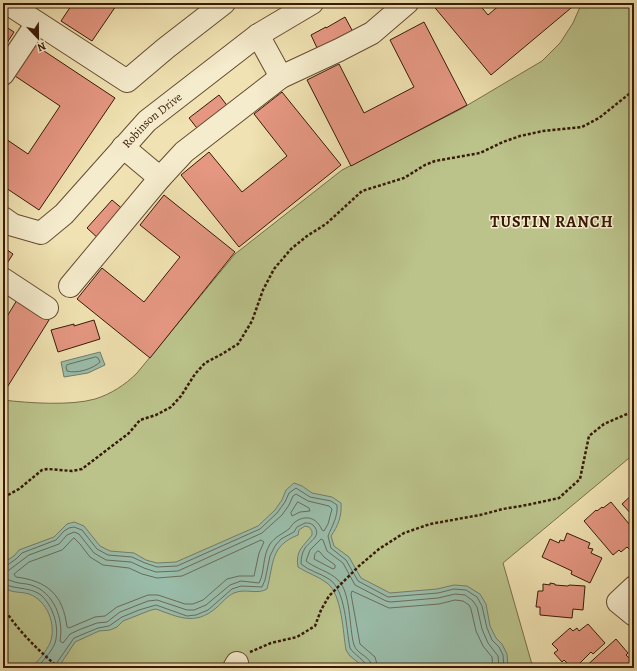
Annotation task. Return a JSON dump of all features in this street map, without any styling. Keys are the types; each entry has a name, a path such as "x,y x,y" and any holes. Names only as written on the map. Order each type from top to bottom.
{"street":[{"path":"7,3 126,81 224,3"},
{"name":"Robinson Drive","path":"3,218 13,225 41,233 64,214 147,121 258,35 312,3"},
{"path":"70,286 160,178 184,152 281,77 372,34 407,3"},
{"path":"3,74 37,23"},
{"path":"258,35 281,77"},
{"path":"123,147 160,178"},
{"path":"3,279 47,308"},
{"path":"626,609 634,587"}],"path":[{"path":"3,495 8,495 19,489 42,470 72,471 82,468 129,433 140,420 156,415 171,407 205,363 238,344 252,321 263,290 274,269 291,249 307,236 326,224 362,191 404,178 425,165 435,161 480,152 520,136 543,131 582,126 599,118 634,90"},
{"path":"236,666 242,655 270,643 297,637 315,626 321,610 329,596 359,566 379,549 404,533 430,524 559,498 580,479 589,436 604,424 634,411"},
{"path":"3,607 20,631 58,668"}],"green space":[{"path":"585,3 634,3 634,454 503,563 533,668 3,668 3,400 74,403 107,395 123,385 137,373 235,254 342,170 461,109 542,61 560,43 573,23 580,7"}],"water":[{"path":"100,352 105,365 88,373 64,377 61,362"},
{"path":"294,483 302,486 312,493 332,497 341,503 339,521 331,536 334,546 349,557 361,578 390,593 437,589 454,585 467,586 480,594 486,604 490,626 507,654 508,668 365,668 350,656 346,650 339,605 332,588 324,581 298,567 297,561 299,552 312,535 312,531 309,527 305,526 299,530 298,535 282,544 278,550 273,563 267,589 263,591 242,591 234,593 208,614 201,617 186,618 156,609 151,610 123,621 117,627 110,630 99,631 75,642 58,668 31,668 42,656 50,643 52,629 49,614 41,602 29,594 8,590 3,585 3,563 14,556 19,550 54,537 67,524 74,522 84,526 100,546 110,551 134,553 146,560 157,563 176,562 258,526 275,510 282,500 286,490"}],"building":[{"path":"73,3 118,3 92,41 61,21"},
{"path":"431,3 478,3 488,15 502,3 577,3 491,75"},
{"path":"345,17 353,32 318,50 311,35"},
{"path":"424,22 467,105 351,166 307,80 339,64 364,113 414,87 390,40"},
{"path":"3,25 14,32 3,49"},
{"path":"35,45 115,98 39,210 3,186 3,137 28,154 60,106 15,76"},
{"path":"282,92 341,165 239,247 181,175 209,152 242,192 287,156 254,114"},
{"path":"219,95 229,108 200,132 189,118"},
{"path":"164,195 235,252 150,358 77,299 102,268 144,302 180,257 140,225"},
{"path":"112,200 125,211 100,240 87,228"},
{"path":"3,247 13,254 4,268 3,268"},
{"path":"17,300 49,320 3,394 3,323"},
{"path":"94,320 100,339 58,352 51,330 74,324 74,326"},
{"path":"634,493 634,517 622,504"},
{"path":"611,502 634,530 634,545 629,549 627,547 621,552 619,550 613,555 584,521 596,510 597,511 602,507 603,508"},
{"path":"567,533 590,543 588,548 593,549 591,553 602,558 590,583 571,574 572,571 542,557 550,539 559,543 560,540 564,541"},
{"path":"550,583 555,585 585,586 583,610 573,609 572,618 540,615 540,607 536,607 538,591 543,591 543,584 550,585"},
{"path":"588,624 605,643 593,654 591,652 576,667 571,667 564,660 562,662 554,653 558,650 552,644 570,628 573,631 577,628 579,631"},
{"path":"616,639 628,653 626,655 631,660 630,662 634,668 584,668"}],"district":[{"name":"TUSTIN RANCH","path":"552,221"}]}
